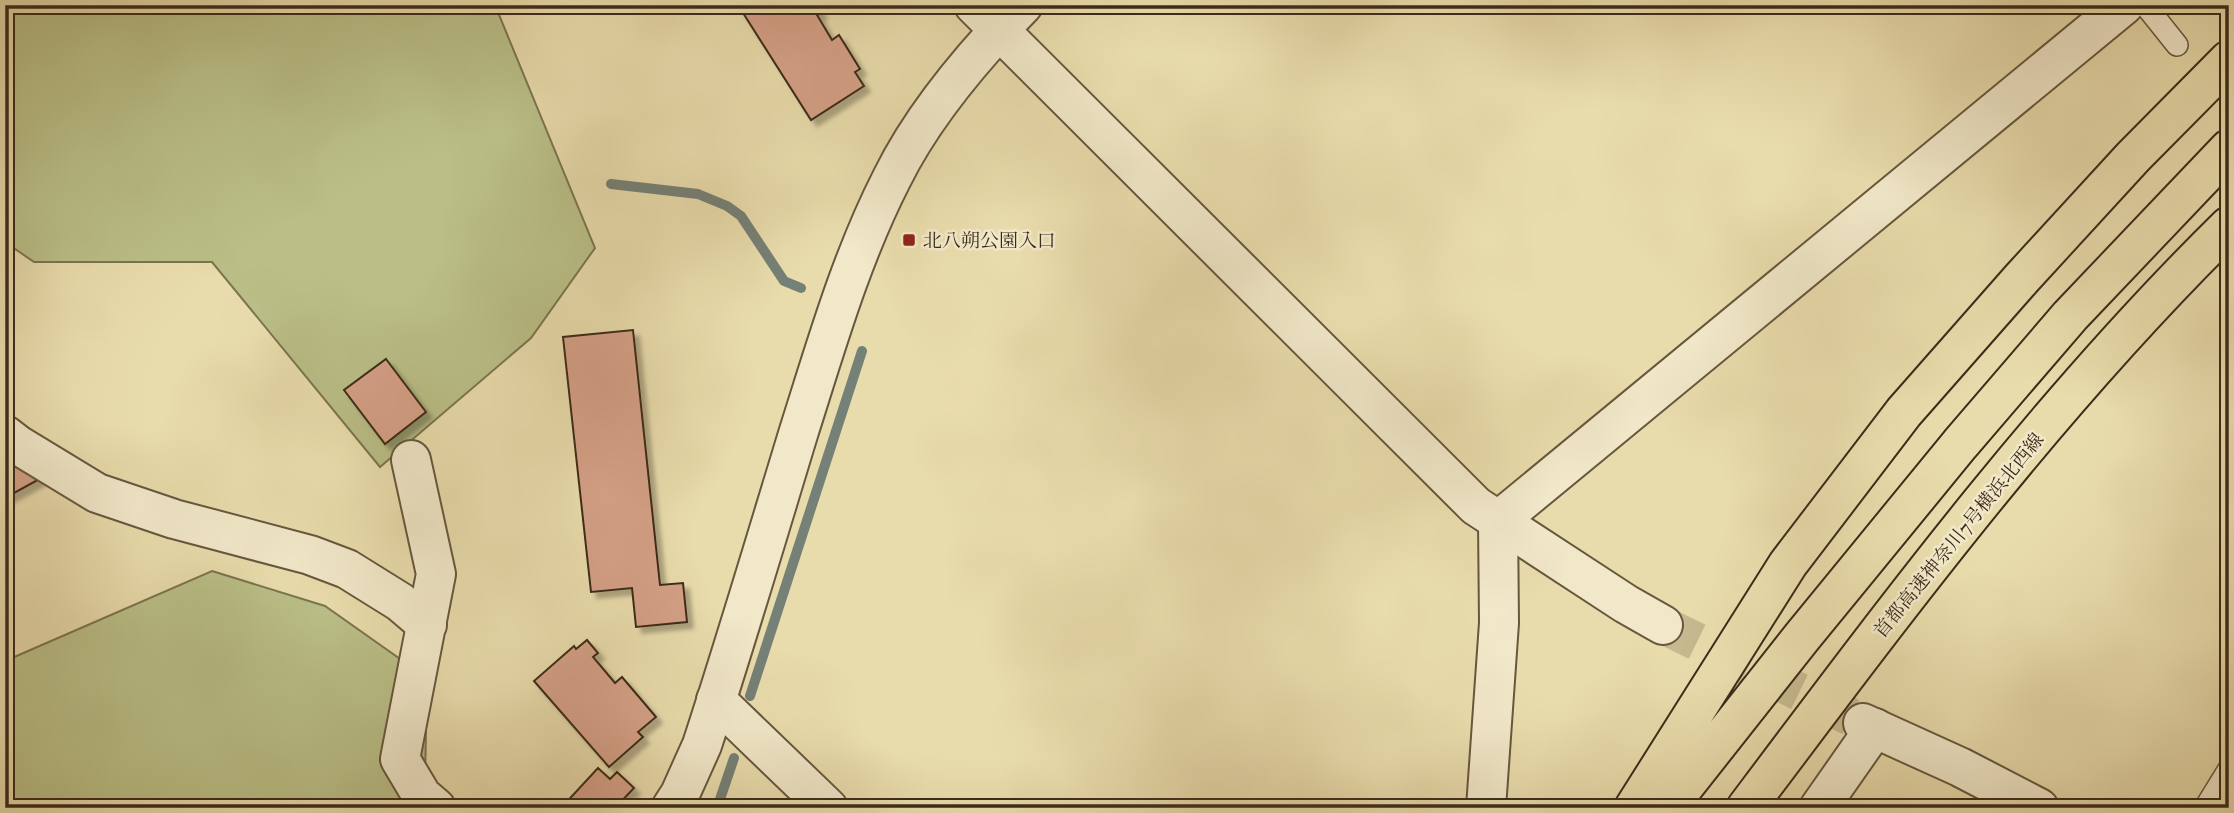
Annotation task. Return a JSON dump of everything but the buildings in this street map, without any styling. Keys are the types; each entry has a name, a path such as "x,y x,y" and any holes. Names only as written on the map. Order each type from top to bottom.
{"highway":[{"path":"1634,808 1788,564 1904,412 2133,157 2229,60"},
{"path":"1667,808 1819,616 2019,375 2070,316 2229,149"},
{"path":"2183,271 2229,226"},
{"path":"2183,271 2229,243"},
{"name":"首都高速神奈川7号横浜北西線","path":"1746,808 1948,542 2183,271"}],"street":[{"path":"1498,521 2124,5"},
{"path":"671,808 681,794 702,745 820,365 866,233 893,175 999,13 1476,506 1662,625"},
{"path":"5,435 97,493 174,519 310,555 347,569 400,602 427,625"},
{"path":"411,460 436,574 400,758 422,796 436,808"},
{"path":"1486,808 1499,622 1498,521"},
{"path":"716,700 828,808"},
{"path":"1819,808 1869,725 1960,767 2039,808"}],"lane":[{"path":"2145,5 2177,45"},
{"path":"2205,808 2229,769"}],"green space":[{"path":"5,5 495,5 595,248 531,338 380,467 212,262 34,262 5,242"},
{"path":"212,571 325,606 427,678 425,781 393,808 5,808 5,661"}],"waterway":[{"path":"611,184 698,194 727,206 741,216 784,281 801,288"},
{"path":"750,696 862,351"},
{"path":"717,808 734,758"}],"tunnel":[{"path":"1663,625 1863,723"}],"place":[{"name":"北八朔公園入口","path":"909,240"}]}
